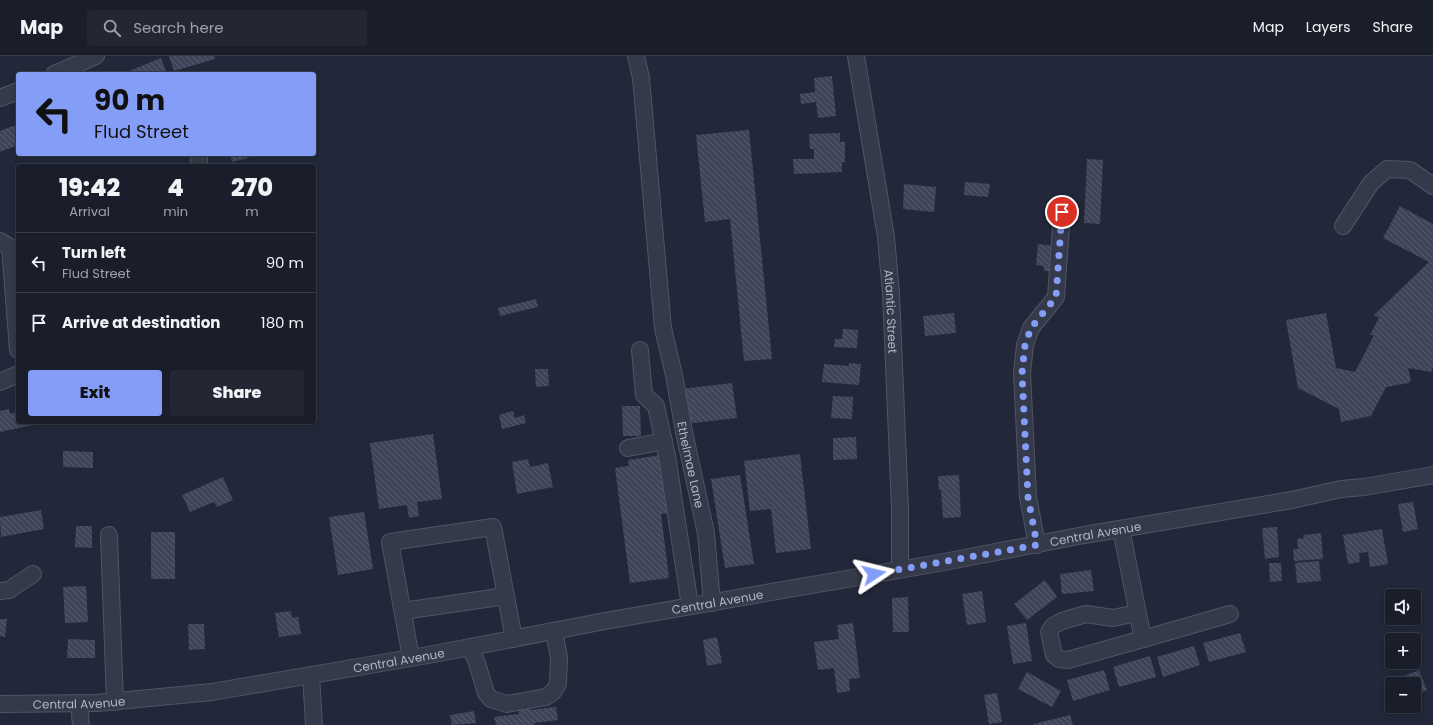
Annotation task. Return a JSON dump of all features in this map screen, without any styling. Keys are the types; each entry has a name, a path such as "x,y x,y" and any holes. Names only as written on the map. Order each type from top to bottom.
{"street":[{"path":"57,72 74,60 96,56"},
{"name":"Ethelmae Lane","path":"636,56 641,78 663,328 706,533 712,603"},
{"name":"Atlantic Street","path":"856,56 886,237 891,293 900,509 900,569"},
{"path":"0,98 16,92"},
{"path":"1343,226 1371,183 1387,169 1410,170 1433,186"},
{"path":"1037,545 1028,497 1022,373 1025,345 1031,328 1056,297 1062,212"},
{"path":"0,241 10,247 16,324"},
{"path":"640,350 644,395 656,406 664,441 690,606"},
{"path":"0,382 16,375"},
{"path":"628,448 664,441"},
{"name":"Central Avenue","path":"0,704 79,704 115,702 212,692 412,658 690,606 1292,500 1340,489 1364,487 1433,475"},
{"path":"412,658 390,542 493,527 514,639"},
{"path":"1121,529 1143,639"},
{"path":"109,535 115,702"},
{"path":"0,591 9,590 33,574"},
{"path":"403,611 506,596"},
{"path":"1138,613 1113,618 1086,614 1062,621 1053,626 1049,632 1054,655 1059,659 1068,660 1230,614"},
{"path":"470,647 478,663 486,694 491,699 507,704 546,697 553,692 558,684 559,658 554,631"},
{"path":"311,675 314,725"},
{"path":"79,704 81,725"}],"building":[{"path":"169,56 215,56 215,59 174,71"},
{"path":"161,58 166,72 127,72"},
{"path":"832,76 836,116 818,118 816,102 801,104 800,94 815,92 814,78"},
{"path":"16,125 16,146 0,152 0,131"},
{"path":"749,130 772,359 744,361 730,219 705,222 696,135"},
{"path":"840,133 840,142 845,142 845,162 842,162 842,172 794,174 793,159 814,159 814,149 810,149 809,134"},
{"path":"230,156 251,157 232,162"},
{"path":"1087,159 1103,160 1100,224 1084,223"},
{"path":"965,182 990,184 988,197 964,195"},
{"path":"904,184 936,187 934,212 903,209"},
{"path":"1400,206 1433,224 1433,368 1431,372 1408,368 1411,380 1409,383 1386,387 1371,416 1341,422 1339,409 1298,388 1286,320 1326,313 1336,368 1355,372 1374,335 1370,335 1379,318 1374,315 1429,262 1383,238"},
{"path":"1038,244 1053,246 1051,271 1044,271 1044,266 1036,265"},
{"path":"536,299 538,307 500,316 498,308"},
{"path":"954,313 956,333 925,336 923,316"},
{"path":"843,329 858,330 857,348 834,347 835,339 842,339"},
{"path":"849,363 861,364 859,385 822,382 824,364 849,366"},
{"path":"535,369 548,369 549,386 536,387"},
{"path":"732,383 737,418 685,424 681,389"},
{"path":"833,396 853,397 852,419 831,418"},
{"path":"622,406 640,406 641,436 623,436"},
{"path":"9,409 10,414 16,412 16,424 37,424 0,432 0,411"},
{"path":"513,411 515,418 524,415 526,423 502,429 499,415"},
{"path":"433,434 442,499 417,502 419,516 409,518 407,505 379,509 370,443"},
{"path":"856,437 857,459 833,460 833,438"},
{"path":"63,451 93,452 93,468 63,467"},
{"path":"800,454 811,549 776,553 771,509 750,511 744,461"},
{"path":"661,455 669,513 661,514 669,578 630,583 615,468 629,466 628,460"},
{"path":"528,459 530,467 548,463 553,487 517,494 512,462"},
{"path":"740,475 754,564 725,568 711,479"},
{"path":"959,475 961,517 943,518 941,490 939,490 938,476"},
{"path":"223,477 233,500 217,507 214,502 190,512 182,495"},
{"path":"1413,502 1418,529 1403,532 1398,504"},
{"path":"41,510 44,529 1,537 0,517"},
{"path":"364,512 373,569 338,575 329,517"},
{"path":"76,526 92,526 92,548 75,547"},
{"path":"1277,527 1279,557 1265,559 1262,528"},
{"path":"1382,529 1388,564 1370,567 1368,552 1359,553 1360,562 1348,564 1343,535"},
{"path":"151,532 175,532 175,579 151,579"},
{"path":"1321,533 1323,559 1294,561 1293,549 1298,549 1297,539 1304,538 1303,535"},
{"path":"1319,561 1321,581 1297,583 1295,563"},
{"path":"1269,563 1281,563 1282,581 1270,582"},
{"path":"1091,570 1094,591 1062,594 1060,574"},
{"path":"1045,580 1057,597 1027,620 1014,604"},
{"path":"86,586 88,622 65,623 63,587"},
{"path":"982,591 986,622 967,625 962,594"},
{"path":"908,597 909,632 893,632 892,598"},
{"path":"291,611 292,618 298,617 301,634 279,637 275,613"},
{"path":"0,619 7,619 5,637 0,636"},
{"path":"853,623 860,678 849,679 850,691 837,693 834,668 818,670 814,642 839,639 837,625"},
{"path":"1026,623 1032,661 1013,664 1007,626"},
{"path":"188,624 204,624 205,649 189,650"},
{"path":"1240,633 1246,652 1209,662 1203,643"},
{"path":"717,637 722,663 707,666 703,640"},
{"path":"68,639 95,640 95,658 67,658"},
{"path":"1194,646 1200,665 1163,677 1157,657"},
{"path":"1150,656 1156,677 1119,687 1113,667"},
{"path":"1104,670 1110,690 1073,701 1067,680"},
{"path":"1419,670 1427,690 1421,692 1421,677 1402,677"},
{"path":"1027,672 1061,691 1052,707 1018,689"},
{"path":"997,693 1002,722 989,724 984,695"},
{"path":"530,706 530,710 556,707 558,720 534,723 535,725 496,725 494,717 519,714 518,708"},
{"path":"474,711 476,723 452,725 450,715"},
{"path":"1070,715 1073,725 1034,725 1034,724"}],"route":[{"path":"874,574 1037,545 1028,497 1022,373 1025,345 1031,328 1056,297 1062,212"}]}
